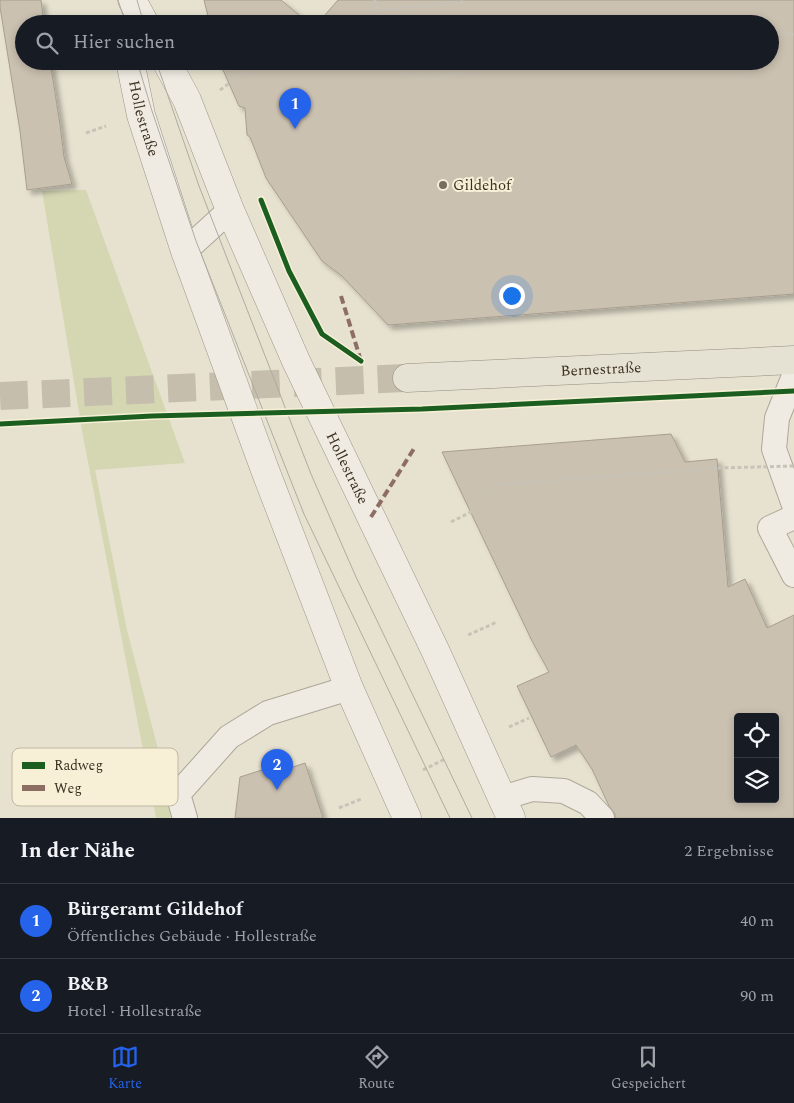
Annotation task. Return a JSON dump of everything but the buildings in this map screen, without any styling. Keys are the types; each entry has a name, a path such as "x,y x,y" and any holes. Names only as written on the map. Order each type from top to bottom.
{"main road":[{"path":"118,0 120,15"},
{"path":"132,0 140,15"},
{"name":"Hollestraße","path":"132,70 141,115 185,250 269,479 349,688 407,818"},
{"name":"Hollestraße","path":"171,70 187,100 230,210 296,361 431,641 506,808"},
{"name":"Bernestraße","path":"407,378 794,360"}],"lane":[{"path":"185,250 230,210"},
{"path":"794,376 777,418 774,449 794,504"},
{"path":"794,517 770,528 794,575"},
{"path":"185,818 178,794 229,737 268,713 349,688"},
{"path":"506,808 532,789 564,791 588,803 602,818"}],"path":[{"path":"375,0 376,15"},
{"path":"376,10 463,2"},
{"path":"779,35 794,34"},
{"path":"219,91 248,70"},
{"path":"400,70 428,81 468,70"},
{"path":"451,522 486,502 493,485 718,468 794,466"},
{"path":"339,808 393,786 529,718"}],"green space":[{"path":"86,190 185,463 95,470 127,630 158,748 143,748 83,436 42,191"},
{"path":"154,806 173,806 176,818 156,818"}],"tunnel":[{"path":"0,396 407,378"}],"tram line":[{"path":"118,0 123,15"},
{"path":"137,0 141,15"},
{"path":"140,70 196,241 304,514 450,818"},
{"path":"159,70 199,186 311,474 356,577 472,818"}],"marked path":[{"path":"341,296 361,361"},
{"path":"371,517 415,447"}],"cycle path":[{"path":"261,200 289,271 322,334 361,361"},
{"path":"0,424 152,416 422,409 794,391"}],"place":[{"name":"Bürgeramt Gildehof","path":"295,129"},
{"name":"Gildehof","path":"443,185"},
{"name":"B&B","path":"277,790"}]}
